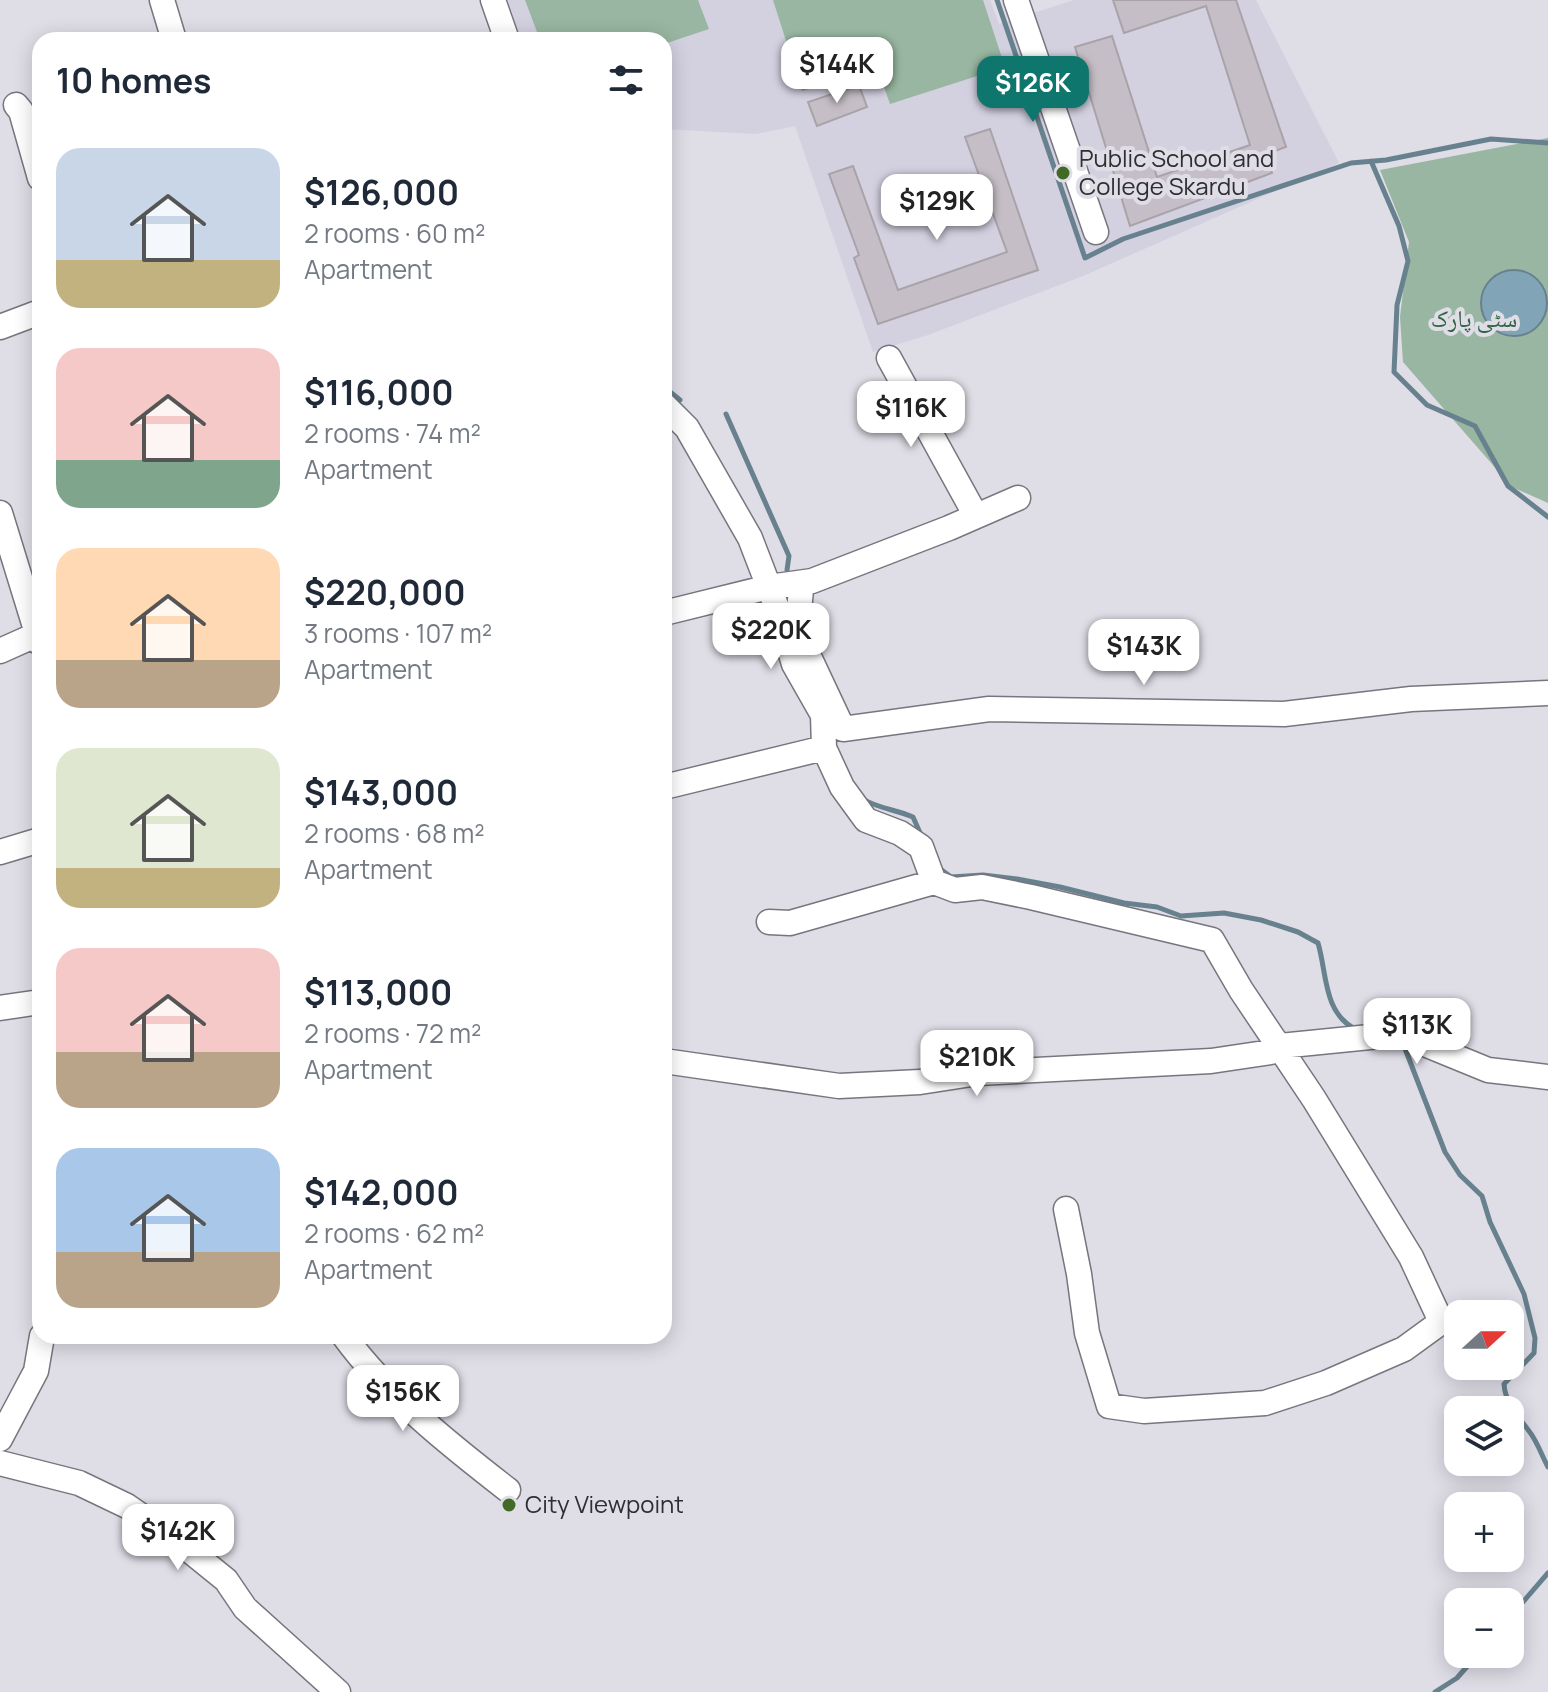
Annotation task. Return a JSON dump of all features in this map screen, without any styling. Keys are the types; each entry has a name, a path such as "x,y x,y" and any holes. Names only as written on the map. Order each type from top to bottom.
{"street":[{"path":"162,0 172,32"},
{"path":"493,0 504,32"},
{"path":"1016,0 1096,232"},
{"path":"16,105 21,111 32,150"},
{"path":"0,327 32,315"},
{"path":"889,358 976,516"},
{"path":"672,413 687,428 704,455 750,538 794,664 823,715 824,748 842,787 866,820 900,833 921,847 934,882"},
{"path":"672,611 769,587 805,582 1018,498"},
{"path":"0,513 30,573"},
{"path":"805,582 801,590 797,631 843,729 989,709 1284,714 1411,699 1548,693"},
{"path":"0,651 32,641"},
{"path":"672,785 824,748"},
{"path":"0,852 32,842"},
{"path":"769,922 790,923 934,882 955,890 982,887 1031,897 1212,940 1411,1257 1438,1315 1437,1325 1404,1349 1326,1383 1265,1403 1144,1411 1109,1406 1087,1333 1066,1209"},
{"path":"0,1008 32,1003"},
{"path":"672,1062 839,1086 920,1082 978,1073 1211,1061 1271,1052 1280,1046 1400,1034 1488,1070 1548,1077"},
{"path":"0,1439 36,1371 41,1344"},
{"path":"351,1344 430,1426 508,1490"},
{"path":"0,1463 79,1483 127,1506 226,1580 245,1608 338,1692"}],"shaded area":[{"name":"Public School and College Skardu","path":"508,0 990,0 999,24 1074,0 1256,0 1339,163 1083,276 928,335 873,352 795,126 756,134 672,129 672,32 518,32"}],"green space":[{"path":"525,0 698,0 709,29 672,41 672,32 537,32"},
{"path":"773,0 983,0 1005,67 890,104 877,67 802,91"},
{"name":"سٹی پارک","path":"1548,138 1548,503 1512,487 1403,362 1400,317 1409,242 1380,170"}],"water":[{"path":"1508,270 1520,270 1532,275 1542,285 1547,303 1545,316 1532,331 1520,336 1508,336 1496,331 1486,321 1481,309 1481,297 1486,285 1496,275"}],"building":[{"path":"1113,0 1236,0 1286,147 1266,154 1272,173 1130,226 1075,47 1112,36 1157,177 1250,145 1206,6 1124,33"},
{"path":"859,85 867,107 817,126 808,102"},
{"path":"990,129 1038,270 878,324 854,258 859,255 829,174 853,166 898,290 1007,252 965,137"}],"waterway":[{"path":"997,0 1085,258 1123,239 1351,163 1386,160 1491,139 1548,143"},
{"path":"1371,161 1399,226 1408,261 1397,305 1394,372 1427,405 1475,426 1508,486 1548,517"},
{"path":"672,394 680,400"},
{"path":"726,414 789,556 787,570"},
{"path":"863,799 913,817 921,835"},
{"path":"939,868 951,877 983,875 1017,879 1124,903 1157,907 1181,916 1224,913 1261,920 1298,932 1318,943 1332,1002 1337,1013 1355,1029"},
{"path":"1404,1046 1445,1152 1460,1175 1482,1196 1490,1222 1524,1294 1535,1338 1534,1353 1504,1384 1510,1404 1534,1439 1548,1467"},
{"path":"1524,1601 1548,1573"},
{"path":"1435,1692 1457,1678 1466,1668"}],"place":[{"name":"Public School and College Skardu","path":"1063,173"},
{"name":"City Viewpoint","path":"509,1505"}]}
